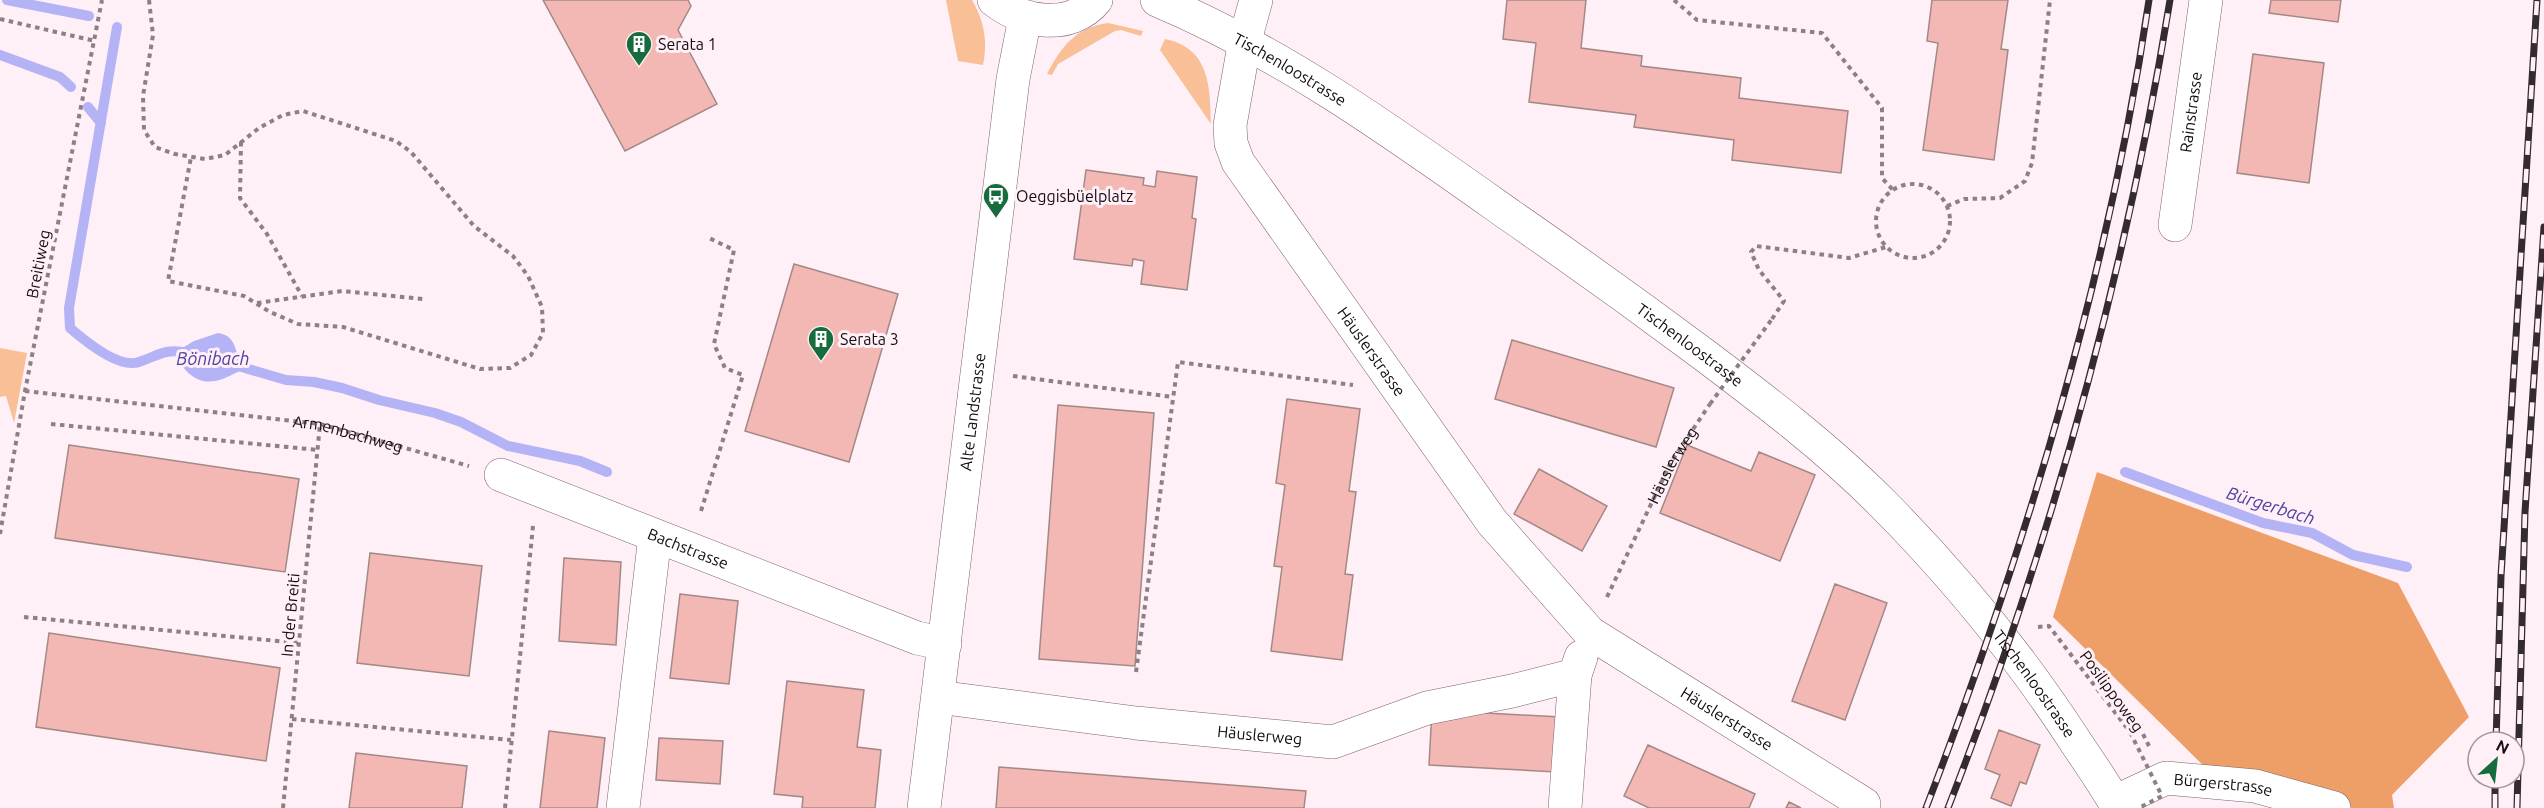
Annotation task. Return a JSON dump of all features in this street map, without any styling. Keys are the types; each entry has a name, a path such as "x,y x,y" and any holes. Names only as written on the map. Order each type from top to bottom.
{"street":[{"path":"994,0 1025,18 1048,21 1074,17 1096,0"},
{"name":"Tischenloostrasse","path":"1157,0 1245,40 1299,72 1428,157 1613,287 1746,386 1823,449 1879,500 1968,596 2034,681 2124,806"},
{"name":"Häuslerstrasse","path":"1256,0 1245,40 1230,125 1231,142 1238,162 1492,522 1590,633 1864,804"},
{"name":"Rainstrasse","path":"2175,225 2206,0"},
{"name":"Alte Landstrasse","path":"924,808 1012,91 1025,18"},
{"path":"501,475 618,519 655,536"},
{"name":"Bachstrasse","path":"623,808 655,536 916,638 945,644"},
{"path":"1565,808 1575,675 1590,633"},
{"name":"Häuslerweg","path":"938,697 1136,723 1333,742 1426,708 1512,691 1575,675"},
{"name":"Bürgerstrasse","path":"2124,806 2166,778 2255,786 2334,808"}],"path":[{"name":"Breitiweg","path":"0,534 25,390 102,0"},
{"path":"149,0 153,35 143,96 144,130 155,147 206,159 225,155 259,128 283,115 303,111 396,141 411,152 474,226 513,256 528,276 542,307 543,333 531,355 510,368 480,369 344,327 298,324 244,296 168,281 191,157"},
{"path":"1674,0 1697,20 1822,33 1882,108 1882,178 1893,190"},
{"path":"1947,206 1964,200 2000,198 2025,181 2032,163 2050,0"},
{"path":"0,19 95,41"},
{"path":"241,142 240,198 267,234 303,296"},
{"path":"1917,184 1929,188 1947,206 1950,218 1949,231 1943,243 1934,252 1912,259 1900,257 1886,247 1876,231 1875,220 1883,198 1893,190 1904,185 1917,184"},
{"path":"701,511 743,375 725,368 714,344 734,250 709,238"},
{"name":"Häuslerweg","path":"1590,633 1671,462 1710,404 1778,313 1784,301 1759,270 1751,252 1756,246 1849,258 1886,247"},
{"path":"256,304 342,291 423,299"},
{"path":"1136,672 1178,362 1363,387"},
{"path":"1012,375 1173,397"},
{"name":"Armenbachweg","path":"25,390 320,424 501,475"},
{"path":"51,424 318,450"},
{"name":"In der Breiti","path":"283,808 320,424"},
{"path":"505,808 535,504 533,487"},
{"path":"24,617 299,643"},
{"name":"Posilippoweg","path":"2035,627 2049,626 2130,732 2162,796 2124,806"},
{"path":"292,719 511,740"},
{"path":"2130,732 2140,728"}],"shaded area":[{"path":"946,0 972,0 984,31 983,65 958,61"},
{"path":"1108,23 1143,31 1141,36 1121,30 1115,31 1058,64 1052,75 1047,74 1064,47 1078,34 1097,25"},
{"path":"1165,39 1180,44 1199,60 1208,83 1211,124 1160,50"},
{"path":"0,348 27,353 14,423 6,396 0,397"},
{"path":"2097,472 2398,583 2469,717 2392,795 2394,808 2330,808 2219,781 2053,617"}],"water":[{"name":"Bönibach","path":"218,333 230,339 235,346 239,360 249,366 247,370 216,381 200,380 188,372 173,352 174,349 179,350 194,341"}],"building":[{"name":"Serata 1","path":"543,0 688,0 691,6 678,30 717,104 625,151"},
{"path":"1507,0 1586,0 1581,48 1642,56 1641,66 1741,78 1739,98 1848,111 1841,173 1732,160 1734,140 1634,127 1636,115 1529,102 1536,43 1503,39"},
{"path":"1932,0 2008,0 2001,49 2008,50 1994,160 1923,150 1938,43 1927,41"},
{"path":"2271,0 2341,0 2338,22 2269,13"},
{"path":"2253,54 2324,63 2309,183 2237,173"},
{"path":"1086,170 1144,178 1143,185 1155,187 1157,171 1197,177 1192,218 1196,219 1187,290 1141,284 1144,261 1133,259 1132,266 1074,259"},
{"name":"Serata 3","path":"794,264 898,294 849,462 745,431"},
{"path":"1512,340 1674,388 1656,447 1495,399"},
{"path":"1287,399 1360,409 1349,491 1356,492 1345,574 1353,575 1342,660 1271,651 1282,567 1274,566 1285,485 1276,483"},
{"path":"1058,405 1154,413 1135,666 1039,659"},
{"path":"69,445 299,479 285,572 55,538"},
{"path":"1687,445 1751,471 1759,452 1815,475 1780,561 1660,513"},
{"path":"1539,469 1607,506 1582,551 1514,514"},
{"path":"370,553 482,566 469,676 357,663"},
{"path":"564,558 621,562 616,645 559,641"},
{"path":"1835,584 1887,603 1845,720 1792,701"},
{"path":"680,594 738,601 729,684 670,678"},
{"path":"49,633 280,668 266,761 36,727"},
{"path":"787,681 864,690 857,747 881,750 875,808 802,808 803,797 774,794"},
{"path":"1432,710 1560,717 1556,772 1429,765"},
{"path":"1999,730 2040,745 2026,784 2020,782 2011,806 1991,798 2000,775 1985,769"},
{"path":"549,731 605,738 597,808 540,808"},
{"path":"659,738 723,741 720,784 656,780"},
{"path":"1648,745 1755,794 1749,808 1649,808 1624,796"},
{"path":"356,753 467,766 462,808 349,808"},
{"path":"999,767 1306,791 1304,808 996,808"},
{"path":"1789,802 1801,808 1786,808"}],"waterway":[{"name":"Bönibach","path":"7,0 89,16"},
{"name":"Bönibach","path":"117,27 69,308 70,328 112,358 131,363 167,352 188,353"},
{"name":"Bönibach","path":"0,55 60,77 71,87"},
{"name":"Bönibach","path":"88,107 101,123"},
{"name":"Bönibach","path":"235,365 286,380 314,382 342,388 379,400 435,413 461,422 508,446 580,461 607,472"},
{"name":"Bürgerbach","path":"2125,472 2263,523 2312,533 2353,555 2407,567"}],"railway":[{"path":"1926,808 1997,611 2060,410 2111,207 2132,104 2149,0"},
{"path":"1948,808 2019,610 2080,410 2131,207 2170,0"},
{"path":"2496,730 2501,576 2537,0"},
{"path":"2517,808 2525,512 2544,227"},
{"path":"2495,790 2495,808"}],"place":[{"name":"Serata 1","path":"639,67"},
{"name":"Oeggisbüelplatz","path":"996,219"},
{"name":"Serata 3","path":"821,362"}]}
